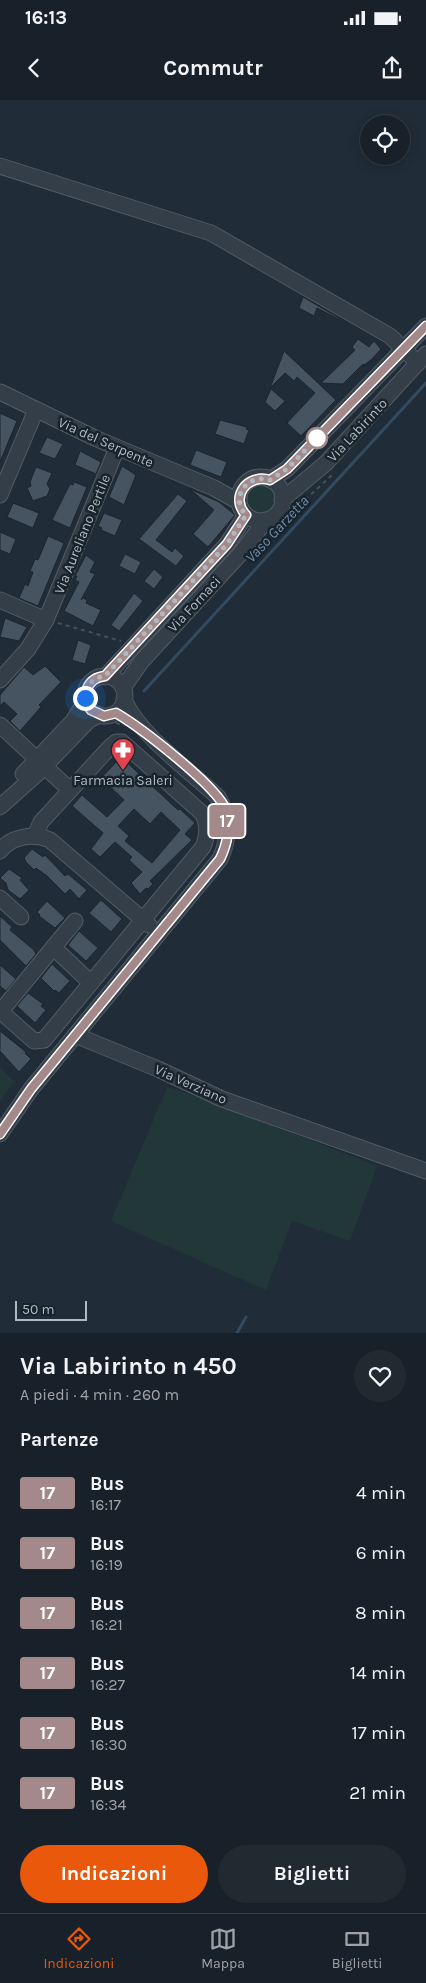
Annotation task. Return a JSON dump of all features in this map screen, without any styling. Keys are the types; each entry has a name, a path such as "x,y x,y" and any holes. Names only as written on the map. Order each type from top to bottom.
{"street":[{"path":"0,166 211,233 358,316 390,336 404,349 422,359"},
{"name":"Via Labirinto","path":"270,480 287,469 426,326"},
{"name":"Via Labirinto","path":"282,500 326,463 422,359"},
{"name":"Via del Serpente","path":"0,392 117,448 243,502"},
{"path":"0,495 36,410"},
{"name":"Via Aureliano Pertile","path":"0,680 28,649 46,620 117,448"},
{"path":"266,520 258,521 243,502 255,478 270,480 279,487 282,500"},
{"name":"Via Fornaci","path":"0,796 89,720 100,715 108,716 116,713 124,694 142,662 242,553 266,520 278,512 282,500"},
{"name":"Via Fornaci","path":"0,807 41,762 72,721 86,701 86,691 89,684 94,679 105,676 227,544 243,502"},
{"path":"0,600 46,620"},
{"path":"0,1134 31,1089 220,859 226,844 228,826 226,811 218,797 150,735 135,718 114,678 105,676"},
{"path":"86,701 91,710 100,715"},
{"path":"116,713 150,735"},
{"path":"0,725 70,790"},
{"path":"34,836 41,822 116,742 122,742 203,814 207,825 204,847 44,1040 34,1041 0,1011 75,921"},
{"path":"183,795 197,778"},
{"path":"0,851 15,840 34,836 50,840 160,934"},
{"path":"0,898 21,917"},
{"path":"53,947 91,983"},
{"name":"Via Verziano","path":"75,1035 222,1099 426,1171"}],"path":[{"path":"46,620 118,639 131,649"}],"green space":[{"path":"261,483 267,484 272,488 276,493 276,505 272,510 267,514 261,515 255,514 250,510 246,505 245,499 246,493 250,488 255,484"},
{"path":"0,1067 14,1082 0,1101"},
{"path":"167,1087 210,1101 377,1166 350,1241 292,1221 266,1290 111,1221"}],"building":[{"path":"303,297 346,323 317,308 314,316 299,308"},
{"path":"358,339 369,347 374,341 381,349 343,384 321,383 355,350 352,347"},
{"path":"284,351 336,400 301,436 287,423 315,393 297,377 294,381 285,373 270,388"},
{"path":"271,389 285,401 275,411 265,402"},
{"path":"0,413 17,421 0,462"},
{"path":"220,420 247,427 246,429 249,430 244,444 215,434"},
{"path":"47,437 63,444 55,459 39,453"},
{"path":"196,450 227,462 221,477 190,465"},
{"path":"80,451 101,462 96,474 75,465"},
{"path":"122,466 136,475 124,505 109,497"},
{"path":"36,467 52,473 47,484 50,489 47,496 33,501 27,488 31,486 30,482"},
{"path":"74,482 87,487 70,528 52,520 70,484 73,485"},
{"path":"190,489 219,502 235,515 208,547 193,534 214,510"},
{"path":"178,494 187,501 156,540 172,552 175,548 184,556 176,566 139,539"},
{"path":"13,503 39,513 33,528 7,517"},
{"path":"104,513 122,520 115,536 101,530 102,528 98,526"},
{"path":"0,532 16,539 10,554 0,550"},
{"path":"48,536 64,543 38,606 19,598 25,584 28,586 33,572 30,571 35,559 38,560"},
{"path":"125,554 141,562 135,574 119,566"},
{"path":"86,555 95,562 90,572 95,574 81,600 83,598 87,600 86,603 101,610 93,626 64,611 79,582 75,580 77,576 75,576"},
{"path":"154,569 163,577 154,589 144,581"},
{"path":"134,593 143,601 119,631 111,625"},
{"path":"5,618 27,627 19,641 0,637"},
{"path":"78,640 91,645 85,664 72,660"},
{"path":"45,666 61,682 39,705 41,707 20,731 10,721 17,714 4,702 0,706 0,695 24,667 33,675"},
{"path":"121,757 178,810 180,809 195,823 185,834 192,840 150,881 153,884 140,894 131,883 142,872 129,860 132,857 115,842 100,857 91,849 103,833 72,806 82,795 107,817 124,800 101,778","holes":["134,809 150,824 161,812 180,830 152,863 125,841 129,836 118,826"]},
{"path":"32,849 43,857 45,855 65,876 68,874 87,890 79,899 70,889 65,894 47,876 36,868 34,870 26,862 24,858"},
{"path":"9,869 22,878 20,880 29,890 20,899 8,890 6,883 0,878"},
{"path":"101,900 122,919 111,932 89,913"},
{"path":"47,901 65,918 55,928 39,916 37,912"},
{"path":"0,916 12,927 10,930 34,950 36,954 26,966 0,940"},
{"path":"79,931 98,948 86,961 68,945"},
{"path":"52,964 70,981 59,993 54,991 41,978"},
{"path":"0,965 16,979 6,991 0,986"},
{"path":"28,993 43,1004 41,1006 46,1010 35,1023 17,1006"},
{"path":"0,1031 26,1052 31,1059 19,1072 0,1051"}],"waterway":[{"name":"Vaso Garzetta","path":"144,691 426,383"},
{"path":"237,1333 246,1317"}],"bus line":[{"name":"17","path":"0,1134 31,1089 160,934 220,859 225,849 228,826 226,811 218,797 150,735 116,713 104,716 96,714 91,710 85,698 87,687 94,679 105,676 227,544 246,515 241,508 239,497 242,488 247,482 255,478 270,480 287,469 426,326"}],"place":[{"name":"Farmacia Saleri","path":"123,771"}],"route":[{"path":"85,698 87,687 94,679 105,676 227,544 246,515 241,508 239,497 242,488 247,482 255,478 270,480 287,469 317,438"}]}
